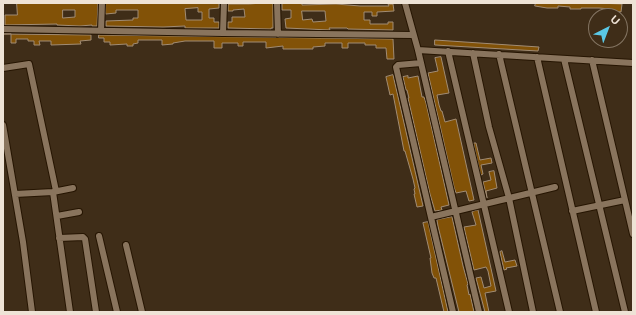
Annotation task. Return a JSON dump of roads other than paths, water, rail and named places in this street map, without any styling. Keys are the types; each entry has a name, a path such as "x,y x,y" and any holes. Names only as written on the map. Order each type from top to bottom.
{"street":[{"path":"101,31 102,3"},
{"path":"223,33 224,3"},
{"path":"277,3 278,34"},
{"path":"398,3 405,3 418,50 454,211 479,312"},
{"path":"3,29 414,35"},
{"path":"418,50 448,50 473,53 633,63"},
{"path":"448,50 509,312"},
{"path":"473,53 489,127 509,198 533,312"},
{"path":"499,54 560,312"},
{"path":"537,57 596,312"},
{"path":"564,59 625,312"},
{"path":"592,60 633,234"},
{"path":"421,63 398,65 396,67 453,312"},
{"path":"3,68 29,64 55,191 59,238 70,312"},
{"path":"3,125 15,194 32,312"},
{"path":"431,217 555,187"},
{"path":"15,194 73,188"},
{"path":"572,211 625,200"},
{"path":"57,216 79,212"},
{"path":"99,236 118,312"},
{"path":"59,238 83,237 85,239 96,312"},
{"path":"126,245 142,312"}]}
